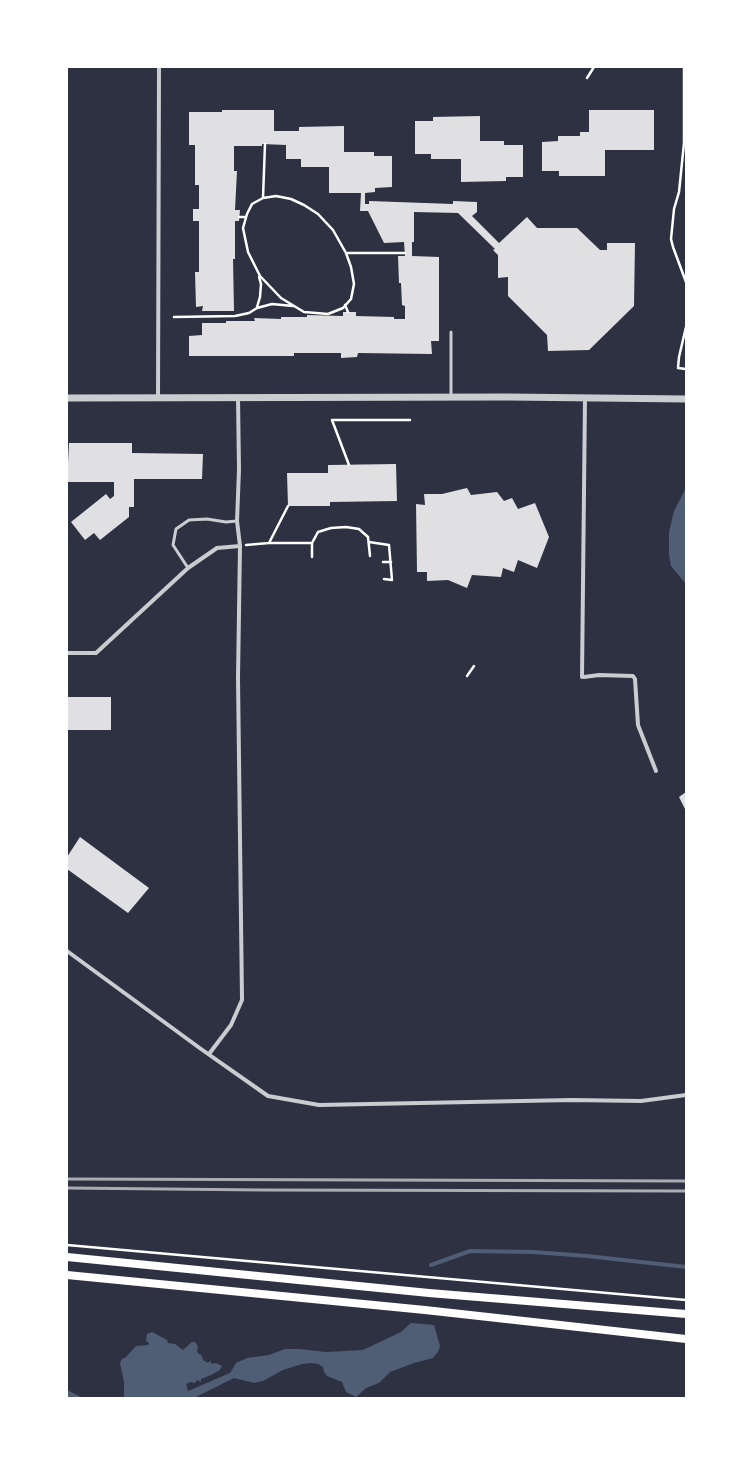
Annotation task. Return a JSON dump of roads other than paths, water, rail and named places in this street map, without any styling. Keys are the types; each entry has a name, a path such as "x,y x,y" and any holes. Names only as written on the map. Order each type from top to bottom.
{"main road":[{"path":"67,1257 429,1293 686,1314"},
{"path":"67,1275 425,1310 686,1339"}],"street":[{"path":"158,398 159,67"},
{"path":"208,1054 230,1025 242,1000 238,678 240,546 238,521 238,397"},
{"path":"67,398 452,397 684,399"},
{"path":"585,398 583,677 599,675 633,676 635,679 638,725 656,771"},
{"path":"67,653 96,653 188,568 217,548 240,546"},
{"path":"67,951 268,1096 319,1104 572,1100 641,1101 686,1095"}],"lane":[{"path":"451,332 452,397"},
{"path":"188,568 173,546 176,529 190,520 226,522 238,521"}],"water":[{"path":"686,488 686,584 671,566 669,555 669,532 674,511"},
{"path":"411,1323 434,1325 440,1346 438,1352 433,1358 390,1372 379,1383 366,1388 356,1397 346,1392 342,1382 327,1376 323,1367 318,1364 311,1363 302,1364 283,1370 263,1381 254,1383 234,1378 194,1398 124,1398 124,1382 120,1363 122,1359 126,1357 136,1346 148,1345 149,1343 146,1341 147,1334 152,1332 167,1340 168,1343 175,1344 183,1350 192,1342 195,1342 198,1346 197,1352 202,1356 203,1360 208,1363 210,1361 212,1364 216,1363 222,1366 220,1370 201,1379 201,1382 197,1380 195,1383 190,1382 186,1384 188,1391 230,1373 236,1363 247,1358 269,1355 285,1349 326,1352 363,1350 401,1332"},
{"path":"67,1390 83,1398 67,1398"}],"waterway":[{"path":"431,1265 470,1251 533,1252 587,1256 686,1267"}],"railway":[{"path":"67,1179 686,1181"},
{"path":"67,1188 686,1191"}]}
